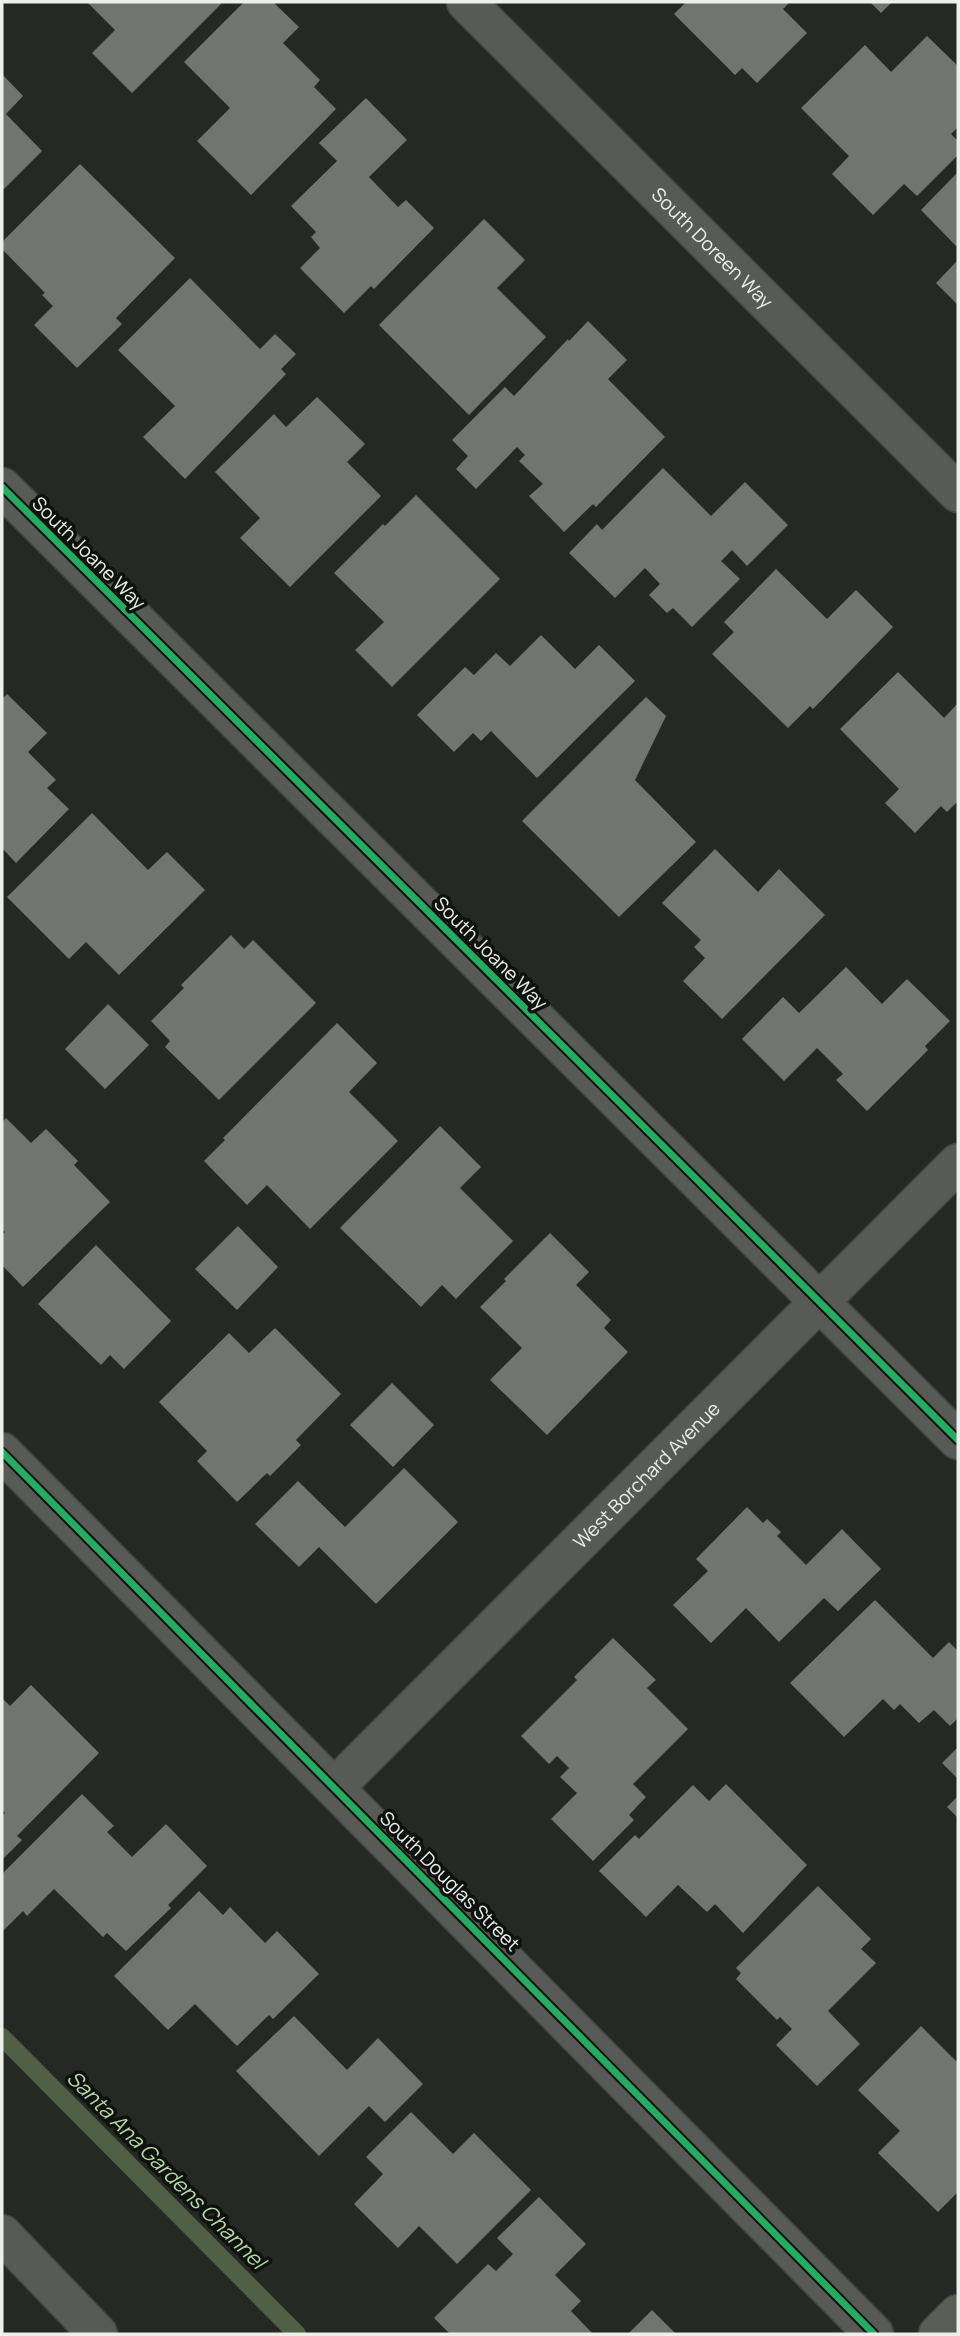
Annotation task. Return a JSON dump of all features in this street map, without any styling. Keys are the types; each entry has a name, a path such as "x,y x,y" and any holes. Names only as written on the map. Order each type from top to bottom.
{"main road":[{"path":"938,2334 958,2314"}],"street":[{"name":"South Doreen Way","path":"466,2 958,493"},
{"name":"South Joane Way","path":"2,487 958,1440"},
{"name":"West Borchard Avenue","path":"335,1787 958,1163"},
{"name":"South Douglas Street","path":"2,1452 874,2334"},
{"path":"2,2234 98,2334"}],"building":[{"path":"87,2 223,2 132,93 92,53 115,30"},
{"path":"244,2 273,2 299,27 283,43 320,80 314,87 336,109 251,195 197,141 230,108 184,62"},
{"path":"686,2 790,2 783,9 807,33 757,83 742,68 735,75 674,14"},
{"path":"870,2 892,2 881,13"},
{"path":"927,36 958,66 958,127 951,134 958,141 958,155 917,196 904,184 873,215 832,174 849,156 801,108 865,45 891,72"},
{"path":"2,74 23,96 6,114 42,151 2,191"},
{"path":"366,98 407,140 369,177 398,207 406,200 434,228 374,289 371,286 344,313 300,268 320,248 311,237 316,232 291,206 337,161 319,143"},
{"path":"80,164 175,258 116,318 122,324 77,368 34,325 53,306 42,295 45,293 2,249 2,242"},
{"path":"958,172 958,248 921,210"},
{"path":"484,219 525,260 497,288 546,337 469,415 379,325"},
{"path":"958,260 958,305 936,283"},
{"path":"190,278 260,349 275,334 296,354 281,369 286,374 185,479 143,437 175,406 118,350"},
{"path":"588,321 627,360 608,379 665,437 596,507 593,504 564,532 529,496 543,484 519,461 525,455 517,447 476,489 456,469 468,456 452,440 505,387 514,396"},
{"path":"317,397 365,444 347,462 381,496 290,587 240,538 260,518 215,472 274,414 286,427"},
{"path":"663,468 711,516 745,482 788,525 747,566 732,550 721,561 740,579 692,627 673,608 667,613 649,595 660,584 645,568 615,598 569,553 597,524 602,530"},
{"path":"416,495 500,579 392,687 355,650 384,622 334,573"},
{"path":"776,569 827,619 856,590 893,627 813,709 810,706 788,728 712,654 734,632 724,622"},
{"path":"541,635 575,669 599,645 635,681 537,778 491,731 481,741 473,733 454,752 417,715 465,667 474,675 496,653 510,666"},
{"path":"898,672 944,718 958,703 958,801 947,812 941,806 915,833 885,803 899,789 840,729"},
{"path":"7,694 47,733 28,752 56,780 47,788 69,809 16,863 2,848 2,699"},
{"path":"646,697 666,716 635,780 696,842 619,917 522,821"},
{"path":"92,813 148,870 167,852 205,890 119,975 86,942 69,959 7,897"},
{"path":"715,849 758,892 779,869 825,915 722,1019 683,981 705,958 694,947 701,940 662,903"},
{"path":"231,935 244,949 253,940 316,1003 219,1100 165,1047 170,1041 151,1021 184,988 181,985"},
{"path":"846,967 882,1004 907,979 950,1021 925,1046 928,1050 867,1111 836,1080 843,1074 817,1048 784,1081 742,1039 783,997 799,1013"},
{"path":"108,1004 149,1045 105,1089 65,1049"},
{"path":"337,1023 377,1063 349,1092 398,1141 310,1229 267,1185 247,1205 204,1161 225,1140 223,1138"},
{"path":"6,1118 31,1143 46,1129 78,1161 74,1165 110,1202 23,1287 2,1265 2,1235 5,1232 2,1229 2,1122"},
{"path":"440,1126 481,1167 460,1188 513,1241 456,1299 442,1285 421,1307 340,1228"},
{"path":"238,1226 278,1267 237,1310 195,1269"},
{"path":"550,1233 589,1272 576,1285 611,1320 604,1328 628,1352 547,1435 490,1380 522,1348 480,1307"},
{"path":"96,1245 171,1321 124,1369 110,1355 101,1365 38,1304"},
{"path":"275,1328 341,1394 296,1440 301,1445 270,1476 267,1473 237,1502 197,1461 207,1451 159,1402 229,1333 249,1353"},
{"path":"392,1383 434,1425 393,1467 350,1425"},
{"path":"404,1468 458,1522 376,1604 319,1547 299,1567 255,1524 298,1481 345,1527"},
{"path":"747,1507 763,1523 767,1519 781,1532 777,1536 806,1565 842,1529 881,1569 838,1611 824,1598 779,1642 746,1608 711,1643 673,1605 708,1571 696,1559"},
{"path":"875,1600 933,1658 949,1642 958,1651 958,1718 950,1726 934,1710 919,1723 900,1704 894,1710 883,1699 844,1737 790,1683"},
{"path":"613,1638 656,1680 647,1688 688,1729 633,1784 646,1797 629,1815 634,1820 593,1861 551,1819 577,1793 560,1777 569,1768 557,1756 549,1764 521,1736 577,1680 574,1677"},
{"path":"31,1685 99,1753 17,1836 22,1840 2,1860 2,1816 5,1813 2,1809 2,1698 10,1706"},
{"path":"958,1747 958,1779 942,1763"},
{"path":"726,1784 807,1865 743,1933 715,1904 707,1912 678,1885 646,1917 599,1871 635,1835 639,1839 693,1785 709,1801"},
{"path":"82,1794 114,1826 107,1832 132,1857 166,1824 207,1866 168,1905 171,1908 126,1951 107,1933 103,1937 54,1889 27,1916 23,1911 2,1932 2,1874"},
{"path":"958,1796 958,1818 947,1807"},
{"path":"818,1886 871,1939 861,1949 876,1963 828,2011 860,2044 817,2086 776,2045 792,2029 780,2017 777,2020 736,1979 741,1973 736,1968"},
{"path":"199,1891 223,1915 230,1907 265,1943 277,1931 319,1974 273,2019 269,2015 237,2046 195,2004 168,2030 114,1976"},
{"path":"294,2016 347,2070 378,2038 423,2084 385,2122 369,2106 319,2156 236,2071"},
{"path":"921,2026 958,2063 958,2192 938,2212 878,2153 900,2131 858,2090"},
{"path":"411,2112 453,2154 474,2133 531,2190 457,2264 419,2226 398,2248 354,2204 383,2174 366,2157"},
{"path":"539,2197 586,2244 555,2275 581,2301 571,2311 593,2334 450,2334 434,2318 488,2264 496,2271 513,2254 497,2238"},
{"path":"652,2310 676,2334 628,2334"}],"waterway":[{"name":"Santa Ana Gardens Channel","path":"2,2037 297,2334"}],"cycle path":[{"path":"2,487 958,1440"},
{"path":"2,1452 874,2334"}]}
